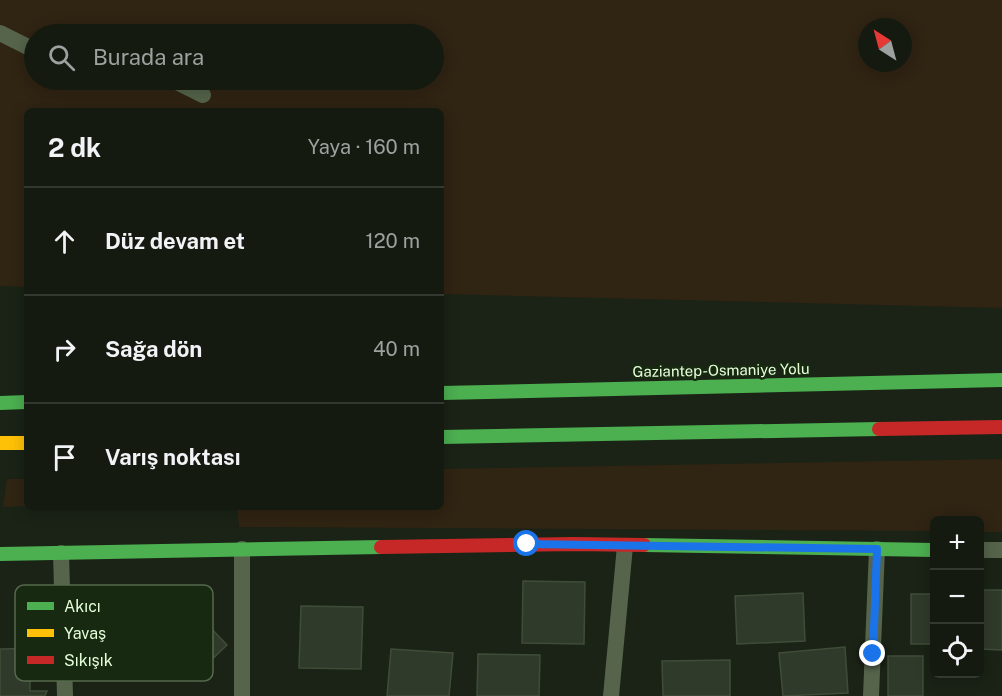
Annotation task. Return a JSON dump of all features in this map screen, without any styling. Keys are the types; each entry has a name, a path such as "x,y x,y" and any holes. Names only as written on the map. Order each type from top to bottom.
{"main road":[{"name":"Gaziantep-Osmaniye Yolu","path":"444,393 1002,380"},
{"path":"0,403 24,402"},
{"path":"444,437 1002,428"},
{"path":"0,443 24,443"},
{"path":"0,554 574,544 930,550"}],"street":[{"path":"0,33 24,45"},
{"path":"193,90 203,95"},
{"path":"610,696 625,546"},
{"path":"242,549 242,696"},
{"path":"872,696 877,549"},
{"path":"984,550 1002,550"},
{"path":"61,553 62,585"},
{"path":"65,681 65,696"}],"shaded area":[{"path":"0,0 1002,0 1002,308 444,294 444,108 24,108 24,287 0,286"},
{"path":"1002,459 1002,532 984,532 984,516 930,516 930,531 239,527 237,510 444,510 444,469"},
{"path":"7,479 24,479 24,506 3,507"}],"building":[{"path":"523,581 585,582 584,644 522,643"},
{"path":"984,590 1002,590 1002,650 984,649"},
{"path":"803,593 805,641 737,644 735,596"},
{"path":"911,594 930,594 930,644 911,644"},
{"path":"301,606 363,607 361,669 299,668"},
{"path":"213,630 227,645 213,658"},
{"path":"845,647 848,693 783,696 779,653"},
{"path":"0,649 15,649 15,681 30,681 30,691 47,691 45,696 0,696"},
{"path":"391,649 453,653 449,696 387,696"},
{"path":"478,654 540,655 539,696 477,696"},
{"path":"888,656 923,656 923,696 888,696"},
{"path":"730,660 730,696 663,696 662,661"}],"traffic: fast":[{"path":"444,393 1002,380"},
{"path":"0,403 24,402"},
{"path":"444,437 879,429"},
{"path":"644,545 930,550"},
{"path":"0,554 381,547"}],"traffic: slow":[{"path":"0,443 24,443"}],"traffic: jam":[{"path":"879,429 1002,427"},
{"path":"381,547 644,545"}],"route":[{"path":"527,544 877,549 873,654"}]}
